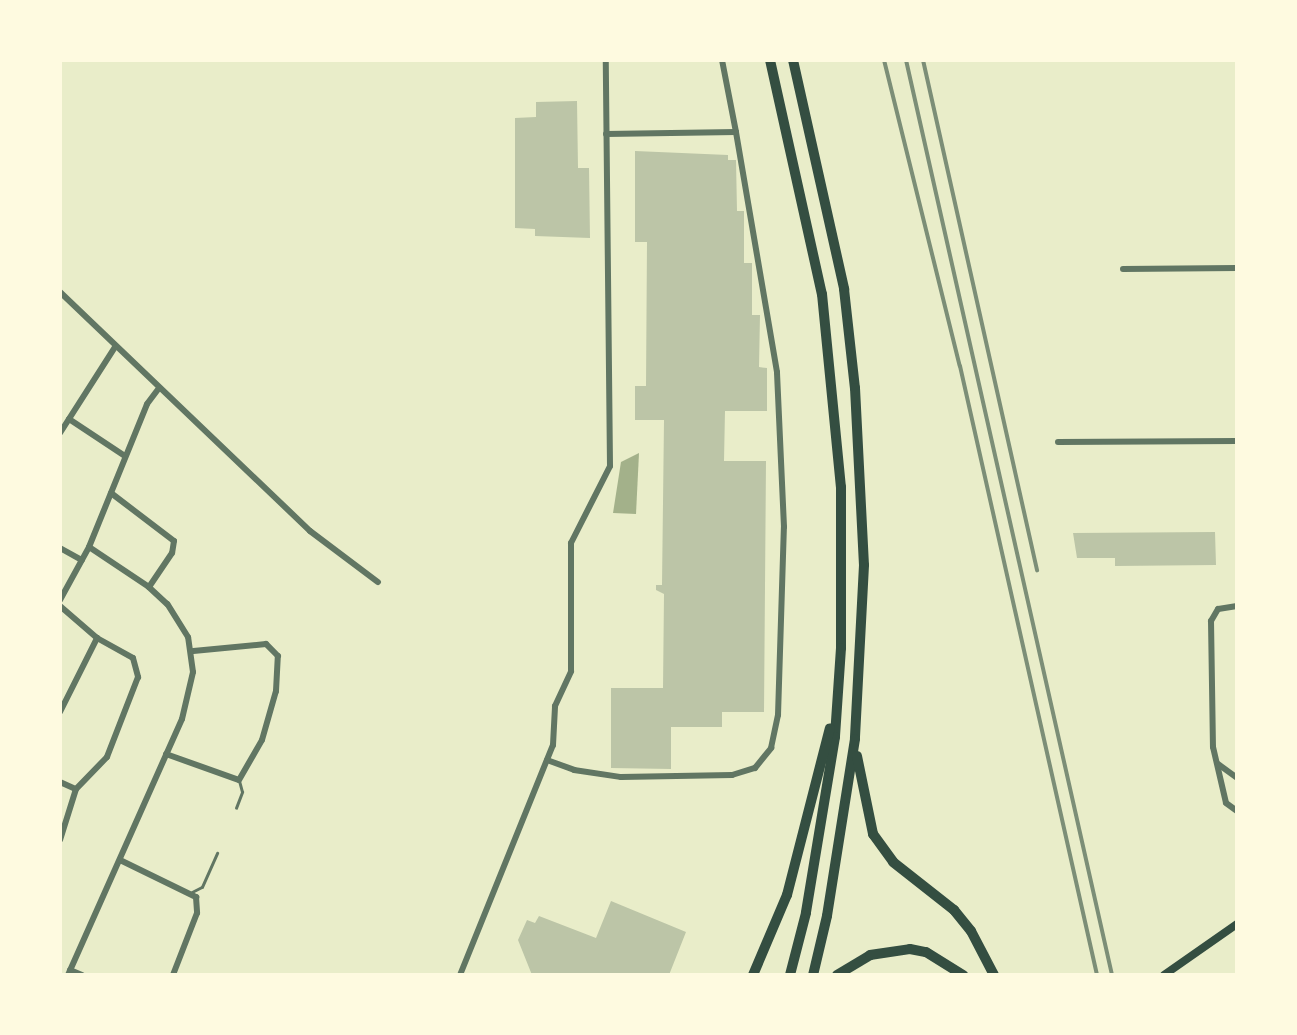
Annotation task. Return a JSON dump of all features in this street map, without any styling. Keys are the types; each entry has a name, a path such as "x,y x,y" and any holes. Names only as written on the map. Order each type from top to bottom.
{"highway":[{"path":"770,60 822,294 834,392 842,546 839,693 828,789 790,975"},
{"path":"792,60 844,289 864,565 854,739 813,975"},
{"path":"753,975 787,895 839,693"},
{"path":"854,739 873,834 892,862 954,910 971,931 994,975"},
{"path":"837,975 870,955 910,949 926,952 963,975"}],"main road":[{"path":"1164,975 1237,924"}],"street":[{"path":"460,975 547,760 557,723 555,706 571,671 571,543 610,466 606,60"},
{"path":"547,760 574,770 622,777 732,774 756,768 772,748 778,716 783,583 777,372 722,60"},
{"path":"606,134 736,132"},
{"path":"1123,269 1237,268"},
{"path":"60,292 310,531 378,582"},
{"path":"60,432 116,347"},
{"path":"60,840 76,789 107,757 138,677 133,658 98,638 60,603 159,388"},
{"path":"69,418 125,456"},
{"path":"1058,442 1237,440"},
{"path":"111,493 174,541 172,553 149,587"},
{"path":"82,975 69,972 186,704 193,651 175,615 149,587 89,547"},
{"path":"60,548 82,560"},
{"path":"1237,606 1218,610 1210,622 1217,764 1226,803 1237,812"},
{"path":"60,712 98,638"},
{"path":"166,754 239,780 262,740 276,691 278,656 266,644 193,651"},
{"path":"1217,764 1237,778"},
{"path":"60,782 76,789"},
{"path":"120,860 191,892 198,903 174,975"}],"lane":[{"path":"236,808 242,792 239,780"},
{"path":"191,892 202,887 217,853"}],"shaded area":[{"path":"639,453 636,514 613,513 621,462"}],"building":[{"path":"577,101 578,168 589,168 590,238 535,236 535,229 515,228 515,118 536,117 536,102"},
{"path":"635,151 728,155 728,160 736,160 737,211 744,211 744,263 752,263 752,315 760,315 759,367 767,368 767,411 725,411 724,461 766,461 764,712 722,712 722,727 671,727 671,769 611,768 611,688 663,688 664,594 656,590 656,585 662,585 664,420 635,420 635,386 646,386 647,242 635,242"},
{"path":"1215,532 1216,565 1115,566 1115,558 1077,558 1073,533"},
{"path":"611,901 686,932 669,975 532,975 518,940 527,920 535,923 539,916 596,938"}],"railway":[{"path":"884,60 960,366 1097,975"},
{"path":"906,60 1112,975"},
{"path":"923,60 1037,570"}]}
